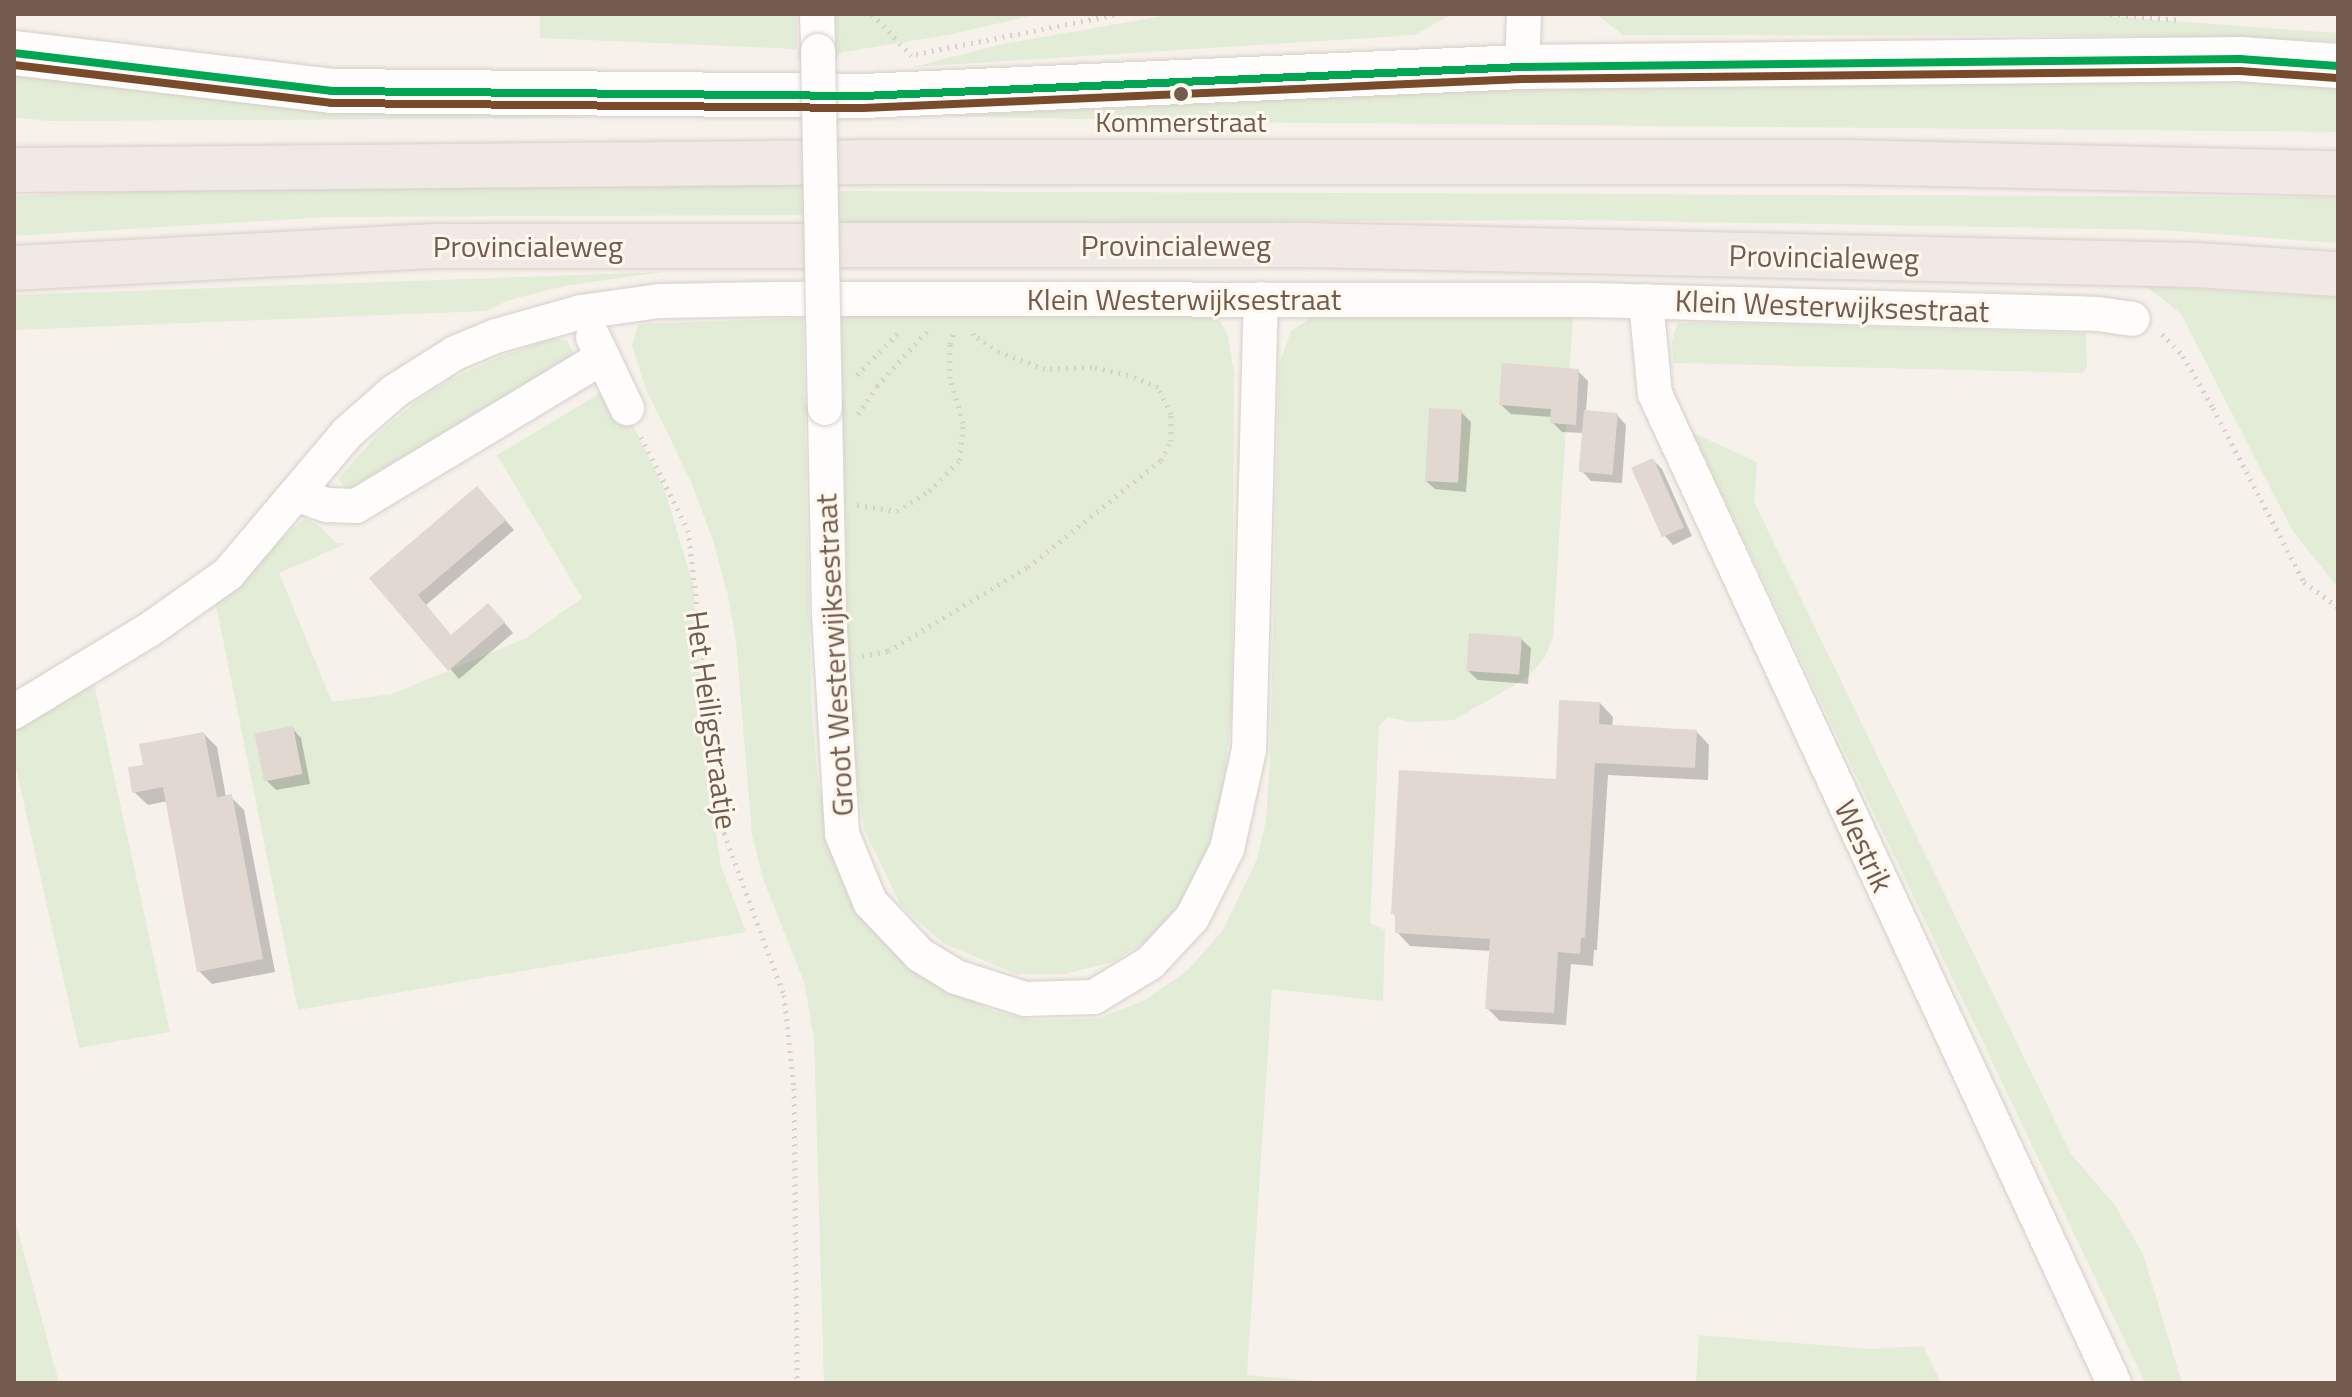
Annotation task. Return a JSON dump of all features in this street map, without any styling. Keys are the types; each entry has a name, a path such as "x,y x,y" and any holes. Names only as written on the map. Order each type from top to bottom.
{"highway":[{"path":"14,170 880,162 1847,162 2338,173"},
{"name":"Provincialeweg","path":"14,268 440,246 1306,245 2197,265 2338,274"}],"street":[{"name":"Groot Westerwijksestraat","path":"817,14 840,413 832,660 842,834 870,902 920,955 956,977 1025,999 1094,997 1150,963 1192,918 1227,849 1249,750 1261,299"},
{"path":"1522,67 1524,14"},
{"path":"14,53 331,91 863,96 1522,67 2240,59 2338,66"},
{"name":"Klein Westerwijksestraat","path":"14,712 202,594 228,574 347,433 395,391 455,353 482,341 542,320 581,312 659,301 1261,299 1646,301 2098,314 2133,319"},
{"name":"Westrik","path":"1646,301 1655,394 2114,1383"},
{"path":"581,312 627,408"},
{"path":"296,494 327,505 356,506 603,357"}],"path":[{"path":"872,14 911,55 1118,14"},
{"path":"840,413 931,298"},
{"path":"840,413 887,375 926,333 965,298"},
{"path":"855,505 897,511 929,491 960,460 963,423 950,378 950,344 965,298"},
{"path":"832,660 888,651 1028,567 1161,460 1171,441 1171,414 1158,387 1128,375 1092,367 1045,369 999,352 974,335 965,298"},
{"path":"2133,319 2152,324 2183,356 2304,582 2338,607"},
{"name":"Het Heiligstraatje","path":"627,408 688,530 724,833 784,995 794,1088 797,1383"},
{"path":"855,490 855,518"}],"green space":[{"path":"540,14 797,14 797,49 540,38"},
{"path":"835,14 1039,14 948,35 838,53"},
{"path":"1174,14 1453,14 1414,35 913,67 1003,44"},
{"path":"1596,14 2075,14 2338,33 2338,41 2120,36 1623,35"},
{"path":"14,72 279,99 596,118 49,121 14,117"},
{"path":"1704,78 2338,78 2338,132 1224,122 935,116"},
{"path":"336,183 803,183 839,191 2338,197 2338,243 2163,230 1584,220 840,223 803,215 328,217 14,236 14,196"},
{"path":"662,272 564,286 509,300 486,311 14,330 14,295"},
{"path":"2146,286 2338,297 2338,588 2292,530 2181,314"},
{"path":"1189,310 1220,321 1228,336 1234,373 1232,707 1224,789 1214,832 1190,891 1152,938 1112,962 1065,974 1016,974 943,943 901,906 864,829 850,718 841,316"},
{"path":"1573,315 1553,637 1545,657 1528,677 1454,720 1412,722 1387,717 1379,726 1370,923 1385,930 1383,1001 1272,989 1247,1375 1338,1383 824,1383 814,1038 804,982 763,879 752,835 736,641 728,596 713,540 691,482 646,389 632,346 638,324 803,318 811,701 818,781 832,843 855,899 880,938 916,970 993,1011 1033,1020 1099,1018 1145,1000 1188,970 1223,930 1257,859 1266,820 1270,761 1279,365 1291,331 1314,316"},
{"path":"1698,322 2086,333 2087,366 2083,373 1673,363 1672,341 1677,324"},
{"path":"553,338 567,341 575,357 357,500 338,479 378,434 414,403 451,379 496,358"},
{"path":"607,389 616,391 664,488 693,584 711,801 721,866 746,932 298,1010 215,600 305,518 320,526 336,543 346,544 279,573 332,702 392,694 526,638 582,598 497,455"},
{"path":"1693,433 1757,462 1754,502 2071,1154 2114,1204 2143,1254 2182,1383 2145,1383"},
{"path":"93,679 170,1032 79,1048 14,759 14,728"},
{"path":"14,1216 59,1383 14,1383"},
{"path":"1699,1335 1869,1349 1923,1346 1941,1383 1696,1383"}],"building":[{"path":"1502,363 1579,369 1576,425 1550,423 1551,409 1499,405"},
{"path":"1429,408 1462,410 1458,483 1425,481"},
{"path":"1584,410 1618,413 1612,475 1579,472"},
{"path":"1653,458 1684,527 1662,537 1631,468"},
{"path":"477,486 506,520 418,595 451,635 488,603 505,622 448,671 369,578"},
{"path":"1469,633 1522,637 1519,675 1466,671"},
{"path":"1559,700 1600,702 1599,724 1697,730 1695,768 1595,763 1585,937 1581,938 1580,954 1558,952 1554,1013 1485,1009 1490,939 1395,933 1395,914 1391,914 1399,770 1556,779"},
{"path":"293,726 302,774 264,782 255,733"},
{"path":"204,732 217,797 232,794 263,959 197,972 163,787 132,793 128,767 143,765 139,744"}],"transit line":[{"path":"14,53 331,91 863,96 1522,67 2240,59 2338,66"},
{"path":"14,65 331,103 863,108 1522,79 2240,71 2337,78"}],"place":[{"name":"Kommerstraat","path":"1181,94"}]}
